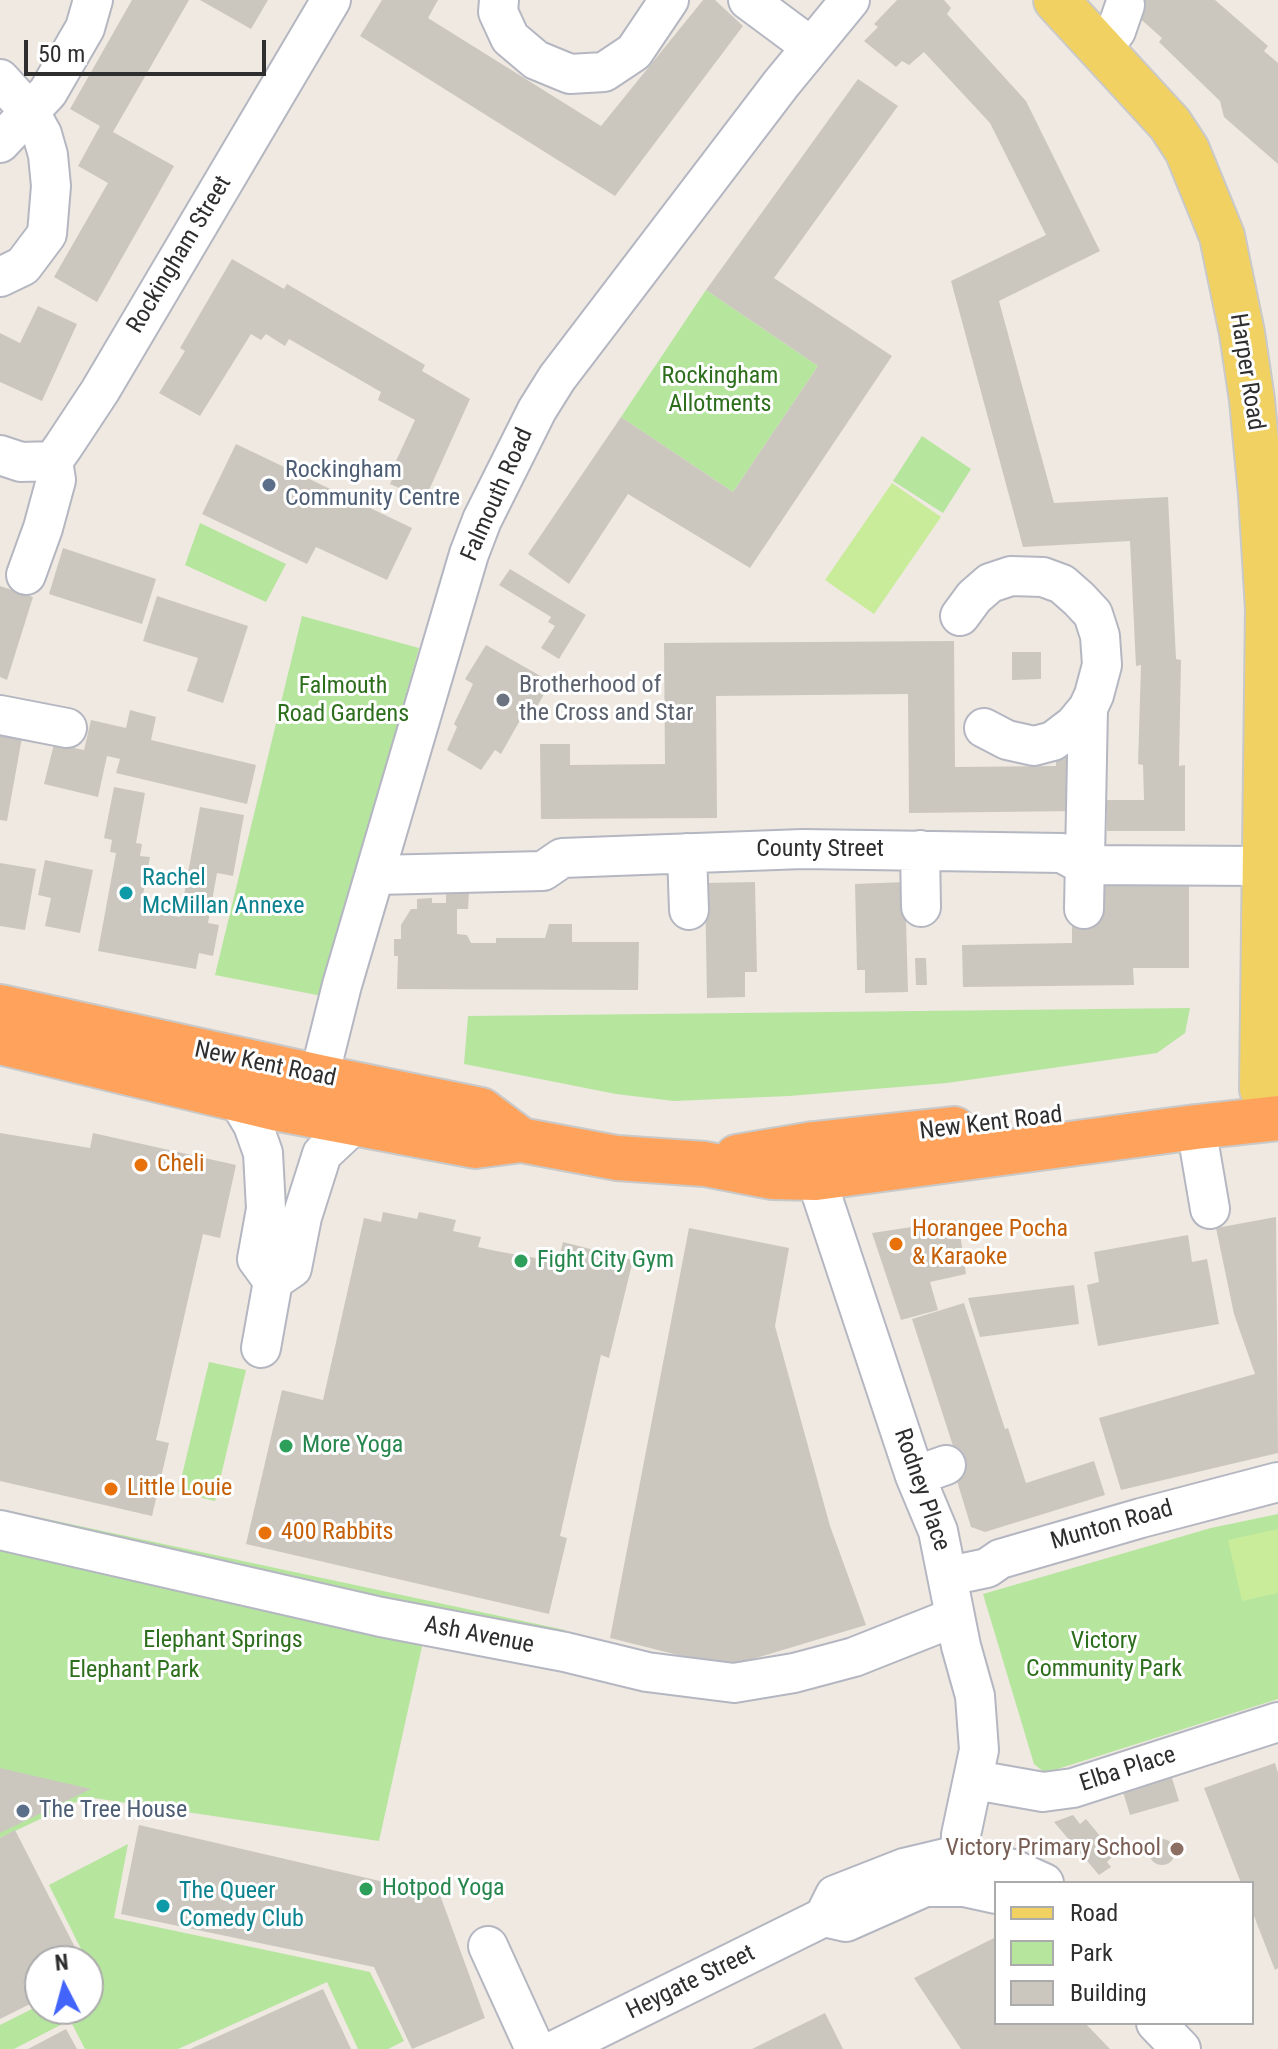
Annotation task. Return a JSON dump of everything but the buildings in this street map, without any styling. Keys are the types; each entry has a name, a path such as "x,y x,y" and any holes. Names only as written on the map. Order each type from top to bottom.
{"highway":[{"name":"New Kent Road","path":"0,1007 481,1110 521,1140"},
{"name":"New Kent Road","path":"0,1042 238,1100 337,1140 475,1146 521,1140 617,1158 705,1164 772,1177 816,1178 1196,1127 1273,1098"},
{"name":"New Kent Road","path":"705,1164 754,1152 814,1144 1273,1098"}],"main road":[{"name":"Harper Road","path":"1056,0 1170,124 1187,150 1222,236 1242,333 1252,400 1273,642 1270,876 1273,1098"}],"street":[{"path":"0,143 48,92 85,28 93,0"},
{"name":"Rockingham Street","path":"53,461 100,391 331,0"},
{"path":"499,0 498,12 510,38 536,60 570,74 604,72 634,52 669,0"},
{"path":"748,0 810,46"},
{"name":"Falmouth Road","path":"319,1077 342,985 469,554 482,520 537,410 557,378 810,46 850,0"},
{"path":"1102,48 1116,31 1125,5"},
{"path":"0,79 29,111 42,134 51,186 47,234 23,266 0,277"},
{"path":"0,455 21,462 53,461 56,480 26,575"},
{"path":"960,616 974,597 990,583 1011,576 1043,577 1062,584 1093,614 1100,636 1102,665 1088,708 1084,909"},
{"path":"984,728 1007,740 1034,746 1053,741 1074,725 1088,708"},
{"path":"0,715 67,728"},
{"name":"County Street","path":"376,875 544,888 562,858 803,849 1062,853 1084,865 1270,876"},
{"path":"920,850 921,907"},
{"path":"687,853 689,910"},
{"path":"238,1100 253,1125 263,1153 266,1209 257,1259 273,1281"},
{"path":"1196,1127 1210,1209"},
{"path":"261,1348 273,1281 292,1268 302,1217 337,1140"},
{"name":"Rodney Place","path":"816,1178 930,1471 938,1531 977,1710 979,1750 961,1835 973,1879"},
{"name":"Munton Road","path":"949,1576 987,1568 1000,1559 1154,1514 1278,1482"},
{"name":"Ash Avenue","path":"0,1530 381,1617 565,1652 647,1672 734,1683 794,1673 854,1657 955,1617"},
{"name":"Elba Place","path":"975,1780 1043,1792 1073,1788 1278,1722"},
{"name":"Heygate Street","path":"557,2049 824,1917 835,1895 904,1868 946,1858 973,1879"},
{"path":"973,1879 1013,1869 1040,1881"},
{"path":"488,1946 516,2027"}],"green space":[{"name":"Rockingham Allotments","path":"706,290 818,366 733,492 621,417"},
{"path":"922,436 971,469 943,513 893,481"},
{"path":"892,483 941,517 874,614 825,580"},
{"path":"200,523 286,564 266,602 185,565"},
{"name":"Falmouth Road Gardens","path":"302,616 419,648 322,996 215,975"},
{"path":"1190,1008 1185,1033 1157,1053 947,1083 789,1096 674,1101 616,1094 464,1064 468,1016"},
{"path":"209,1362 246,1370 215,1501 178,1492"},
{"name":"Elephant Park","path":"0,1509 565,1630 565,1652 423,1642 379,1841 87,1797 0,1838"},
{"name":"Victory Community Park","path":"1278,1514 1278,1699 1045,1773 1034,1764 983,1594 1211,1528"},
{"path":"1278,1529 1278,1593 1242,1601 1228,1540"},
{"path":"128,1844 114,1918 370,1972 404,2041 388,2049 358,2049 327,1982 178,2049 85,2049 73,2025 104,2025 104,1945 79,1945 49,1885"},
{"path":"24,2013 24,2025 60,2025 14,2049 0,2049 0,2025"}],"place":[{"name":"Rockingham Community Centre","path":"269,485"},
{"name":"Brotherhood of the Cross and Star","path":"503,700"},
{"name":"Rachel McMillan Annexe","path":"126,893"},
{"name":"Cheli","path":"141,1165"},
{"name":"Horangee Pocha & Karaoke","path":"896,1244"},
{"name":"Fight City Gym","path":"521,1261"},
{"name":"More Yoga","path":"286,1446"},
{"name":"Little Louie","path":"111,1489"},
{"name":"400 Rabbits","path":"265,1533"},
{"name":"The Tree House","path":"23,1811"},
{"name":"Victory Primary School","path":"1177,1849"},
{"name":"Hotpod Yoga","path":"366,1889"},
{"name":"The Queer Comedy Club","path":"163,1906"}],"park label":[{"name":"Elephant Springs","path":"223,1641"}]}
